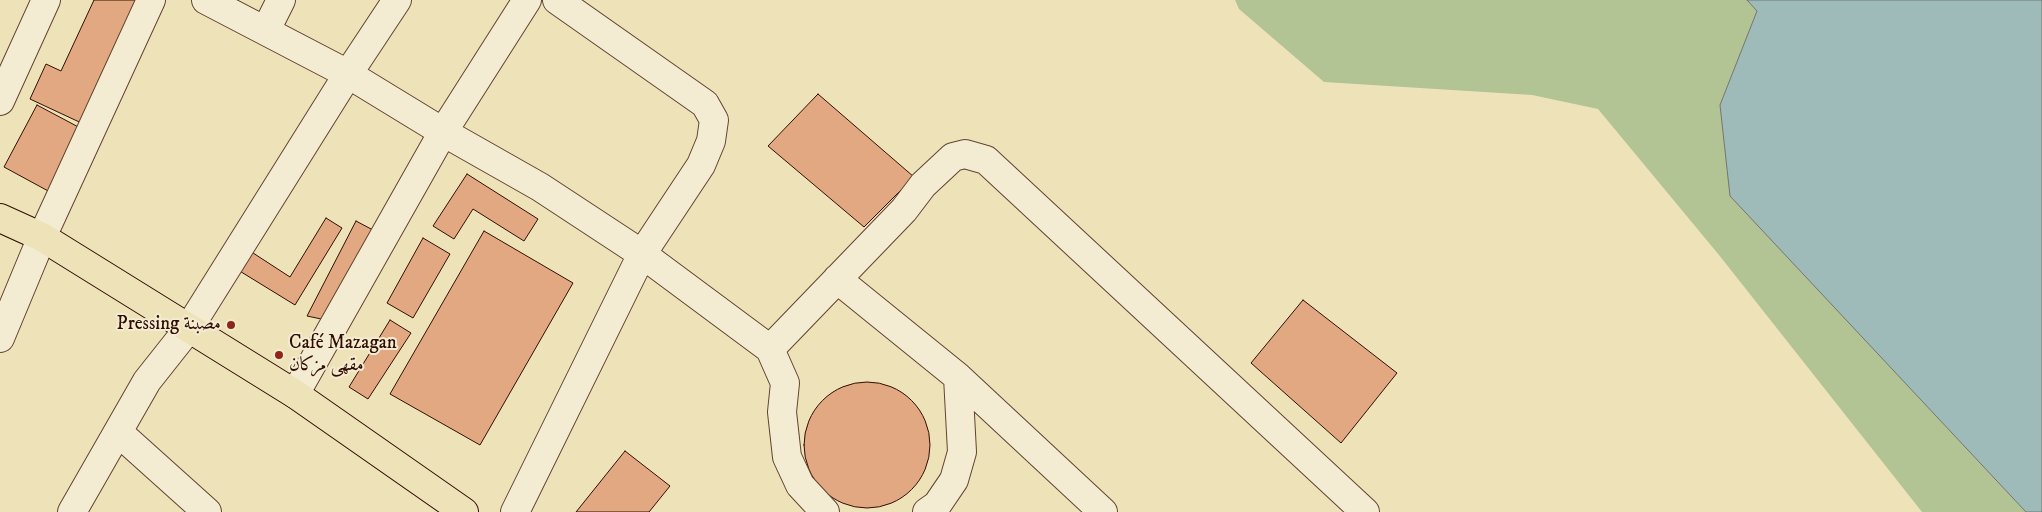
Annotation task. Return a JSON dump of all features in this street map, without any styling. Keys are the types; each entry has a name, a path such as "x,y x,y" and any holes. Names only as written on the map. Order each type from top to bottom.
{"main road":[{"path":"0,218 42,237 295,394 464,512"}],"street":[{"path":"0,101 46,0"},
{"path":"0,338 42,237 151,0"},
{"path":"206,0 348,74 443,132 540,187 642,254 770,349 784,383 782,412 787,457 800,486 825,512"},
{"path":"266,30 281,0"},
{"path":"72,512 148,381 189,328 348,74 397,0"},
{"path":"295,394 443,132 527,0"},
{"path":"515,512 642,254 701,165 711,141 714,120 705,104 557,0"},
{"path":"770,349 904,210 923,184 954,157 965,154 986,160 1365,512"},
{"path":"837,279 958,377 1103,512"},
{"path":"927,512 937,505 954,480 962,452 958,377"},
{"path":"118,432 207,512"}],"green space":[{"path":"1235,0 1747,0 1758,11 1720,105 1731,196 2026,512 1922,512 1719,255 1598,109 1532,95 1324,82 1239,9"}],"water":[{"path":"1747,0 2042,0 2042,512 2026,512 1730,196 1720,105 1757,11"}],"building":[{"path":"94,0 137,0 90,127 30,99 46,64 61,71"},
{"path":"818,94 914,177 864,227 768,146"},
{"path":"37,105 84,130 50,192 4,167"},
{"path":"467,174 538,219 524,241 473,209 454,239 433,226"},
{"path":"326,218 342,228 295,305 238,270 250,251 290,277"},
{"path":"356,221 373,230 326,320 307,316"},
{"path":"484,231 573,283 480,445 390,394"},
{"path":"423,238 450,254 413,318 387,303"},
{"path":"1303,300 1397,373 1341,443 1251,363"},
{"path":"390,320 411,333 368,399 349,387"},
{"path":"867,382 891,387 912,400 925,421 930,445 925,469 912,490 891,503 867,508 843,503 822,490 809,469 804,445 809,421 822,400 843,387"},
{"path":"625,451 670,486 649,512 576,512"}],"place":[{"name":"Pressing مصبنة","path":"231,325"},
{"name":"Café Mazagan مقهى مزكان","path":"279,355"}]}
